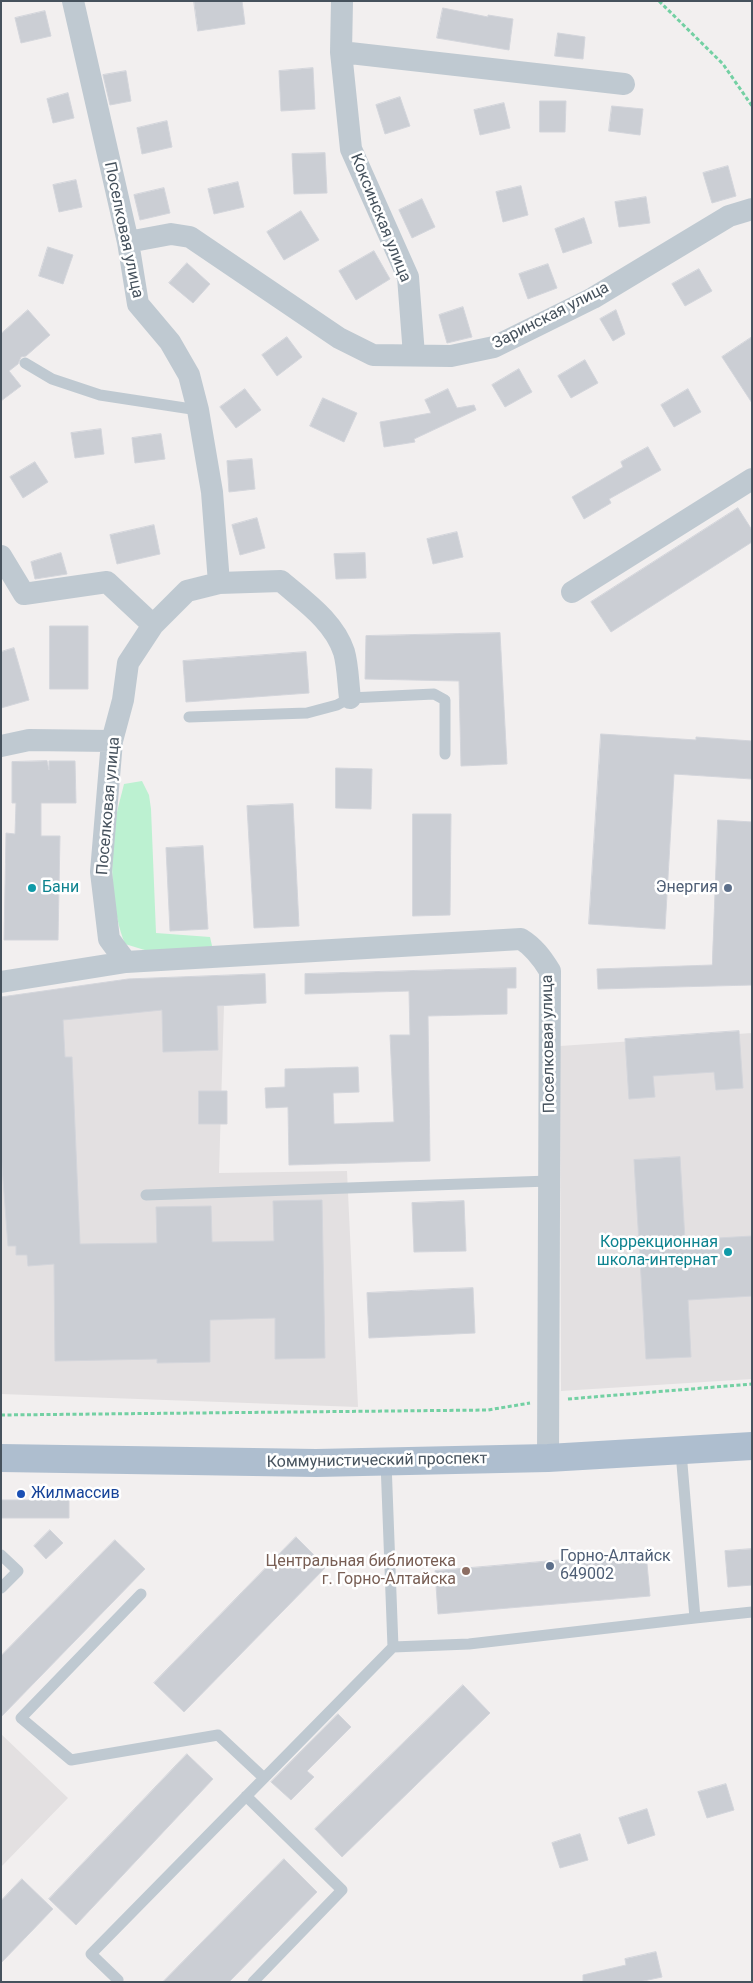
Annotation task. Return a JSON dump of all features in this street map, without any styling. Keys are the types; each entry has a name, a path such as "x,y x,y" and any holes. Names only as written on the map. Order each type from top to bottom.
{"main road":[{"name":"Коммунистический проспект","path":"1,1458 316,1463 386,1462 548,1458 681,1452 752,1446"}],"street":[{"name":"Поселковая улица","path":"73,1 128,242 138,304 170,342 188,375 198,410 212,492 219,583 186,591 153,625 128,663 123,700 112,741 101,872 110,939 126,962 521,938 531,945 550,971 548,1458"},
{"name":"Коксинская улица","path":"342,1 341,52 351,149 408,277 414,355"},
{"path":"341,52 624,84"},
{"name":"Заринская улица","path":"128,242 171,234 190,236 339,338 373,355 451,356 494,347 593,298 730,216 752,209"},
{"path":"572,592 752,479"},
{"path":"1,556 24,594 107,582 153,625"},
{"path":"219,583 281,580 320,615 336,634 344,653 350,698"},
{"path":"1,746 29,740 112,741"},
{"path":"1,982 126,962"}],"lane":[{"path":"25,362 52,379 100,395 198,410"},
{"path":"189,717 307,712 336,705 350,698 434,694 446,700 445,754"},
{"path":"146,1195 549,1181"},
{"path":"681,1452 695,1618"},
{"path":"386,1462 393,1647"},
{"path":"1,1556 18,1571 1,1588"},
{"path":"141,1594 21,1718 72,1760 218,1735 264,1778"},
{"path":"117,1982 118,1980 91,1954 393,1647 469,1644 752,1612"},
{"path":"246,1796 342,1890 253,1982"}],"path":[{"path":"660,1 723,64 752,106"},
{"path":"1,1414 488,1410 549,1400 752,1384"}],"shaded area":[{"path":"224,1006 219,1173 347,1171 358,1407 1,1394 1,1027 131,1011"},
{"path":"752,1033 752,1379 561,1391 560,1046"},
{"path":"1,1734 68,1798 1,1867"}],"green space":[{"path":"142,781 149,795 151,809 156,933 210,937 213,950 161,955 125,944 117,918 113,892 114,831 124,784"}],"building":[{"path":"194,1 242,1 245,24 198,31"},
{"path":"443,8 488,17 488,15 513,19 509,50 437,38"},
{"path":"45,11 51,36 21,43 15,18"},
{"path":"558,33 585,37 583,59 555,56"},
{"path":"313,68 315,109 281,111 279,71"},
{"path":"126,71 131,101 110,105 103,75"},
{"path":"68,93 74,118 53,123 47,99"},
{"path":"400,97 410,126 385,134 376,105"},
{"path":"540,101 566,101 565,132 540,132"},
{"path":"504,103 510,128 480,135 474,110"},
{"path":"612,106 643,109 640,135 609,131"},
{"path":"167,121 172,147 142,154 137,128"},
{"path":"325,153 327,193 294,194 292,154"},
{"path":"728,166 736,196 712,203 703,173"},
{"path":"76,180 82,207 59,212 53,185"},
{"path":"238,182 244,207 214,214 208,189"},
{"path":"521,186 528,215 503,222 496,192"},
{"path":"164,188 170,213 140,220 134,195"},
{"path":"646,197 650,223 619,227 615,202"},
{"path":"422,199 435,227 412,238 399,210"},
{"path":"301,211 319,240 284,260 267,232"},
{"path":"584,218 592,243 563,253 555,229"},
{"path":"48,247 73,255 63,284 39,276"},
{"path":"374,251 390,279 356,300 339,271"},
{"path":"187,263 210,284 193,303 169,283"},
{"path":"548,264 557,288 528,299 519,274"},
{"path":"699,269 712,291 685,306 672,284"},
{"path":"463,307 472,337 447,343 439,315"},
{"path":"28,310 50,335 26,356 21,357 18,364 9,371 21,386 1,401 1,334"},
{"path":"616,310 625,334 613,341 600,319"},
{"path":"287,337 302,357 277,376 262,355"},
{"path":"752,337 752,403 722,357"},
{"path":"585,360 598,383 571,398 558,376"},
{"path":"519,369 532,392 505,407 492,385"},
{"path":"245,389 261,410 236,428 220,407"},
{"path":"448,389 457,408 474,405 476,410 414,439 415,442 384,447 380,422 431,413 425,400"},
{"path":"688,389 701,412 674,427 661,405"},
{"path":"323,398 357,413 344,442 310,426"},
{"path":"101,429 104,454 75,458 71,433"},
{"path":"161,434 165,459 135,463 132,438"},
{"path":"648,447 661,470 609,499 611,503 584,519 572,497 623,467 621,462"},
{"path":"252,459 255,489 229,492 227,461"},
{"path":"35,462 48,482 23,498 10,477"},
{"path":"738,508 752,530 752,542 611,632 591,602"},
{"path":"257,518 265,548 240,555 232,525"},
{"path":"154,525 160,554 117,564 110,535"},
{"path":"457,532 463,557 433,564 427,539"},
{"path":"61,553 67,574 35,579 31,562"},
{"path":"365,553 366,578 336,579 334,554"},
{"path":"50,626 88,626 88,689 50,689"},
{"path":"500,633 507,764 461,766 459,681 365,679 366,636"},
{"path":"14,648 29,700 1,708 1,652"},
{"path":"306,652 309,693 186,702 183,661"},
{"path":"601,734 696,740 696,737 752,741 752,779 674,774 665,929 589,924"},
{"name":"Бани","path":"47,761 49,770 49,761 75,761 76,803 41,803 41,836 60,836 58,940 4,940 6,833 15,834 16,803 12,803 12,762"},
{"path":"336,768 372,769 371,809 336,808"},
{"path":"293,804 299,926 254,928 247,806"},
{"path":"413,814 451,814 450,915 413,916"},
{"path":"718,820 752,822 752,985 598,989 597,969 712,965"},
{"path":"203,846 208,929 170,931 166,848"},
{"path":"516,968 516,988 507,988 507,1014 428,1016 430,1161 289,1165 288,1107 266,1108 265,1088 285,1087 285,1069 358,1067 359,1092 333,1093 334,1124 394,1122 390,1035 410,1035 409,991 305,994 305,974"},
{"path":"265,974 266,1003 217,1006 218,1050 163,1052 162,1010 63,1020 65,1057 72,1057 80,1244 157,1243 156,1207 211,1206 212,1242 274,1241 273,1201 322,1200 325,1358 275,1359 275,1318 210,1320 210,1362 157,1363 157,1359 55,1361 54,1264 28,1266 27,1255 16,1255 16,1246 8,1246 1,1153 1,997 128,979"},
{"path":"739,1031 743,1088 716,1090 714,1072 653,1076 655,1097 629,1099 625,1039"},
{"path":"199,1091 227,1091 227,1124 199,1124"},
{"name":"Коррекционная школа-интернат","path":"680,1157 685,1240 752,1236 752,1296 688,1300 691,1357 646,1359 634,1160"},
{"path":"464,1201 466,1251 414,1252 412,1203"},
{"path":"473,1288 475,1333 369,1338 367,1293"},
{"path":"1,1500 69,1500 69,1518 1,1518"},
{"path":"50,1530 63,1543 46,1559 34,1546"},
{"path":"296,1537 326,1567 184,1712 154,1683"},
{"path":"115,1540 145,1569 1,1717 1,1656"},
{"path":"752,1549 752,1585 728,1587 725,1551"},
{"path":"646,1553 650,1596 438,1614 435,1571"},
{"path":"463,1685 490,1713 342,1857 315,1829"},
{"path":"338,1714 351,1727 307,1771 314,1777 291,1800 271,1782"},
{"path":"187,1754 213,1779 76,1925 49,1899"},
{"path":"726,1784 734,1810 707,1818 698,1792"},
{"path":"647,1809 655,1835 628,1844 619,1818"},
{"path":"580,1834 588,1860 560,1868 552,1843"},
{"path":"284,1859 317,1892 229,1982 163,1982"},
{"path":"22,1879 53,1909 1,1963 1,1901"},
{"path":"656,1952 662,1977 639,1982 583,1982 583,1975 626,1965 625,1959"}],"place":[{"name":"Бани","path":"32,888"},
{"name":"Энергия","path":"728,888"},
{"name":"Коррекционная школа-интернат","path":"728,1252"},
{"name":"Жилмассив","path":"21,1494"},
{"name":"Горно-Алтайск 649002","path":"550,1566"},
{"name":"Центральная библиотека г. Горно-Алтайска","path":"466,1571"}]}
